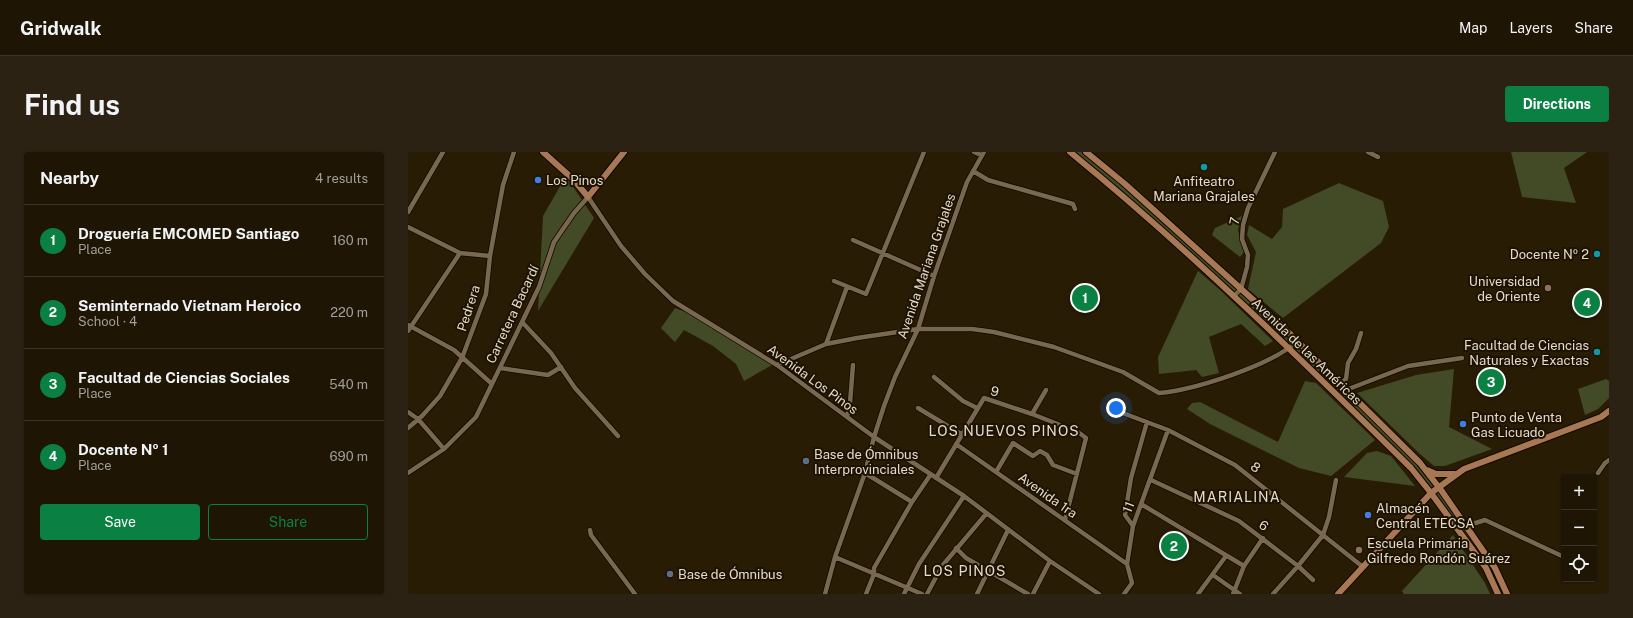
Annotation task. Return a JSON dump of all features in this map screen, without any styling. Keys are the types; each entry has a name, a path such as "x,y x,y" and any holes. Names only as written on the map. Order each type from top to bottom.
{"main road":[{"name":"Avenida Los Pinos","path":"543,152 574,180 588,197"},
{"name":"Avenida de las Américas","path":"1070,152 1118,191 1234,296 1411,468 1486,568 1498,594"},
{"name":"Avenida de las Américas","path":"1086,152 1125,184 1297,341 1426,469 1496,568 1507,594"},
{"name":"Carretera Bacardí","path":"588,197 621,153"},
{"path":"1338,594 1431,493 1456,474 1464,469 1601,417 1609,411"},
{"path":"1426,469 1436,474 1456,474"}],"street":[{"path":"408,212 443,152"},
{"name":"Pedrera","path":"408,428 440,396 462,358 486,294 490,256 503,185 514,152"},
{"path":"834,281 866,294 924,152"},
{"path":"974,152 982,154"},
{"name":"7","path":"1234,296 1241,289 1247,267 1248,255 1242,239 1243,226 1250,202 1275,152"},
{"path":"1368,152 1378,157"},
{"name":"Avenida Mariana Grajales","path":"825,594 835,557 865,473 874,437 895,377 918,329 934,276 967,182 982,154"},
{"path":"973,171 988,180 1073,204 1075,209"},
{"name":"Carretera Bacardí","path":"408,473 444,449 476,417 539,287 554,242 574,213 588,197"},
{"name":"Avenida Los Pinos","path":"588,197 621,246 645,274 674,301 778,365 874,437 964,496 1008,530 1099,594"},
{"path":"408,227 460,253 490,256"},
{"path":"853,240 934,276"},
{"path":"408,331 460,253"},
{"path":"826,344 847,287"},
{"path":"522,322 551,353 575,388 618,436"},
{"path":"410,326 454,350 492,384"},
{"path":"778,365 826,344 857,338 918,329 972,329 994,332 1054,347 1123,372 1159,393 1192,387 1242,371 1273,358 1289,349 1297,341"},
{"path":"1340,384 1346,379 1348,363 1356,349 1361,333"},
{"path":"1346,390 1408,366 1462,358"},
{"path":"847,417 850,403 853,365"},
{"path":"500,368 548,375 561,367"},
{"path":"934,377 963,401 977,408"},
{"path":"1032,414 1046,390"},
{"name":"9","path":"936,478 961,434 984,398 1032,414 1078,432 1086,438 1077,474"},
{"path":"918,408 961,434"},
{"path":"408,412 418,419 444,449"},
{"name":"8","path":"1120,412 1168,430 1235,465 1363,567"},
{"path":"1133,526 1125,515 1131,478 1147,422"},
{"name":"11","path":"1124,594 1132,582 1127,564 1133,526 1168,430"},
{"path":"996,472 1013,443 1033,456 1040,451 1047,455 1053,465 1077,474 1065,520"},
{"name":"Avenida 1ra","path":"956,444 1127,564"},
{"path":"1598,473 1609,460"},
{"path":"865,473 912,502"},
{"path":"866,594 874,574 874,568 912,502 931,474"},
{"name":"6","path":"1151,480 1239,521 1263,538 1313,580"},
{"path":"1272,594 1324,535 1336,480"},
{"path":"904,594 919,564 964,496"},
{"path":"1141,504 1244,566"},
{"path":"927,594 942,566 986,514"},
{"path":"1466,526 1485,520 1561,556"},
{"path":"590,530 591,535 635,594"},
{"path":"977,594 1008,530"},
{"path":"1234,592 1244,566 1263,538"},
{"path":"956,548 966,558 1028,594"},
{"path":"1198,594 1226,556"},
{"path":"835,557 922,594"},
{"path":"1033,594 1050,560"},
{"path":"1213,575 1234,592 1240,594"}],"green space":[{"path":"1075,152 1082,152 1131,193 1237,289 1235,292 1120,189"},
{"path":"1511,152 1587,152 1564,168 1576,203 1522,197"},
{"path":"566,176 594,218 538,311 543,216"},
{"path":"1339,183 1383,201 1389,227 1381,243 1283,318 1248,289 1256,252 1247,235 1249,225 1272,239 1282,227 1283,209"},
{"path":"1242,216 1238,230 1244,252 1240,257 1212,235 1215,228"},
{"path":"1198,271 1273,341 1265,346 1241,324 1209,337 1219,373 1202,377 1196,370 1159,374 1158,357"},
{"path":"1240,292 1293,341 1290,345 1237,295"},
{"path":"675,308 686,312 772,365 744,381 736,364 713,346 684,330 675,342 661,328"},
{"path":"1296,344 1417,464 1435,486 1432,488 1414,466 1293,348"},
{"path":"1454,369 1449,427 1492,449 1445,466 1434,466 1357,393 1416,375"},
{"path":"1606,379 1609,381 1609,398 1598,409 1585,415 1578,389"},
{"path":"1305,381 1316,383 1375,440 1331,476 1299,468 1210,424 1187,409 1192,403 1200,402 1278,442"},
{"path":"1377,451 1391,456 1415,486 1344,477 1367,453"},
{"path":"1438,491 1492,569 1504,594 1501,594 1488,567 1436,493"},
{"path":"1453,535 1485,583 1490,594 1404,594 1402,591"}],"place":[{"name":"Anfiteatro Mariana Grajales","path":"1204,167"},
{"name":"Los Pinos","path":"538,180"},
{"name":"Docente Nº 2","path":"1597,254"},
{"name":"Universidad de Oriente","path":"1548,288"},
{"name":"Droguería EMCOMED Santiago","path":"1085,298"},
{"name":"Docente Nº 1","path":"1587,303"},
{"name":"Facultad de Ciencias Naturales y Exactas","path":"1597,352"},
{"name":"Facultad de Ciencias Sociales","path":"1491,382"},
{"name":"Punto de Venta Gas Licuado","path":"1463,424"},
{"name":"Base de Ómnibus Interprovinciales","path":"806,461"},
{"name":"Almacén Central ETECSA","path":"1368,515"},
{"name":"Seminternado Vietnam Heroico","path":"1174,546"},
{"name":"Escuela Primaria Gilfredo Rondón Suárez","path":"1359,550"},
{"name":"Base de Ómnibus","path":"670,574"}],"district":[{"name":"LOS NUEVOS PINOS","path":"1004,431"},
{"name":"MARIALINA","path":"1237,497"},
{"name":"LOS PINOS","path":"965,571"}]}
